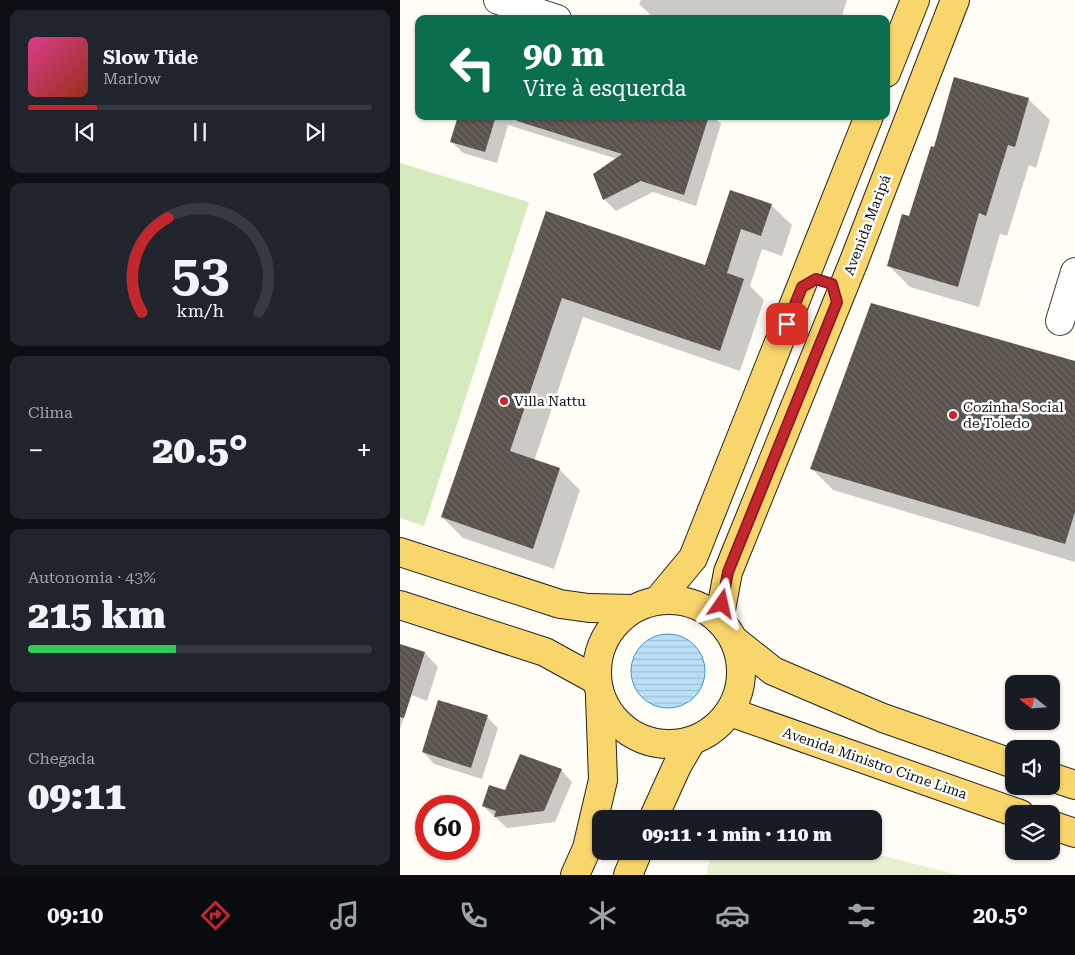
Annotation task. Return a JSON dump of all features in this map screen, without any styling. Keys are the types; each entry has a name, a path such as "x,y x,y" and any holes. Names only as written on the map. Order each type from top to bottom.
{"main road":[{"path":"890,62 915,0"},
{"name":"Avenida Maripá","path":"727,630 728,572 837,302 955,0"},
{"path":"658,600 693,558 802,287 866,120"},
{"path":"823,232 828,250 843,255 858,247"},
{"path":"802,287 816,279 832,284 837,302"},
{"path":"400,552 560,604 589,608 633,609"},
{"path":"575,875 587,848 603,780 598,659 604,639 616,622 633,609 658,600 688,602 702,607 772,671 883,718 1005,761"},
{"path":"400,605 545,652 598,688 611,716 627,732 647,742 669,745 691,742 713,730 730,712 739,689 741,664 727,630"},
{"name":"Avenida Ministro Cirne Lima","path":"730,712 1005,809"},
{"path":"656,810 677,766 691,742"},
{"path":"1060,779 1075,785"},
{"path":"1060,828 1075,833"},
{"path":"628,875 634,860"}],"street":[{"path":"498,0 545,15"},
{"path":"1060,321 1075,272"}],"green space":[{"path":"400,163 529,202 424,526 400,518"},
{"path":"882,856 959,875 706,875 710,860 882,860"}],"water":[{"path":"668,634 689,640 699,650 705,671 699,692 689,702 668,708 647,702 637,692 631,671 637,650 647,640"}],"building":[{"path":"954,77 1029,98 1015,147 1008,145 986,216 979,213 958,287 887,266 902,214 909,216 931,146 934,147"},
{"path":"457,120 495,120 485,152 450,142"},
{"path":"708,120 684,195 641,181 603,200 593,174 622,154 517,121"},
{"name":"Villa Nattu","path":"730,190 772,204 761,236 741,229 727,273 744,279 720,351 562,298 510,451 560,468 533,549 441,517 546,211 705,265"},
{"name":"Cozinha Social de Toledo","path":"871,303 1075,361 1075,512 1065,544 810,469"},
{"path":"400,644 425,652 404,718 400,717"},
{"path":"438,700 488,715 471,768 422,752"},
{"path":"520,754 562,769 544,811 494,817 496,811 482,806 489,785 505,790"}],"place":[{"name":"Villa Nattu","path":"504,401"},
{"name":"Cozinha Social de Toledo","path":"953,415"}],"route":[{"path":"722,604 728,572 837,302 832,284 816,279 802,287 787,324"}]}
